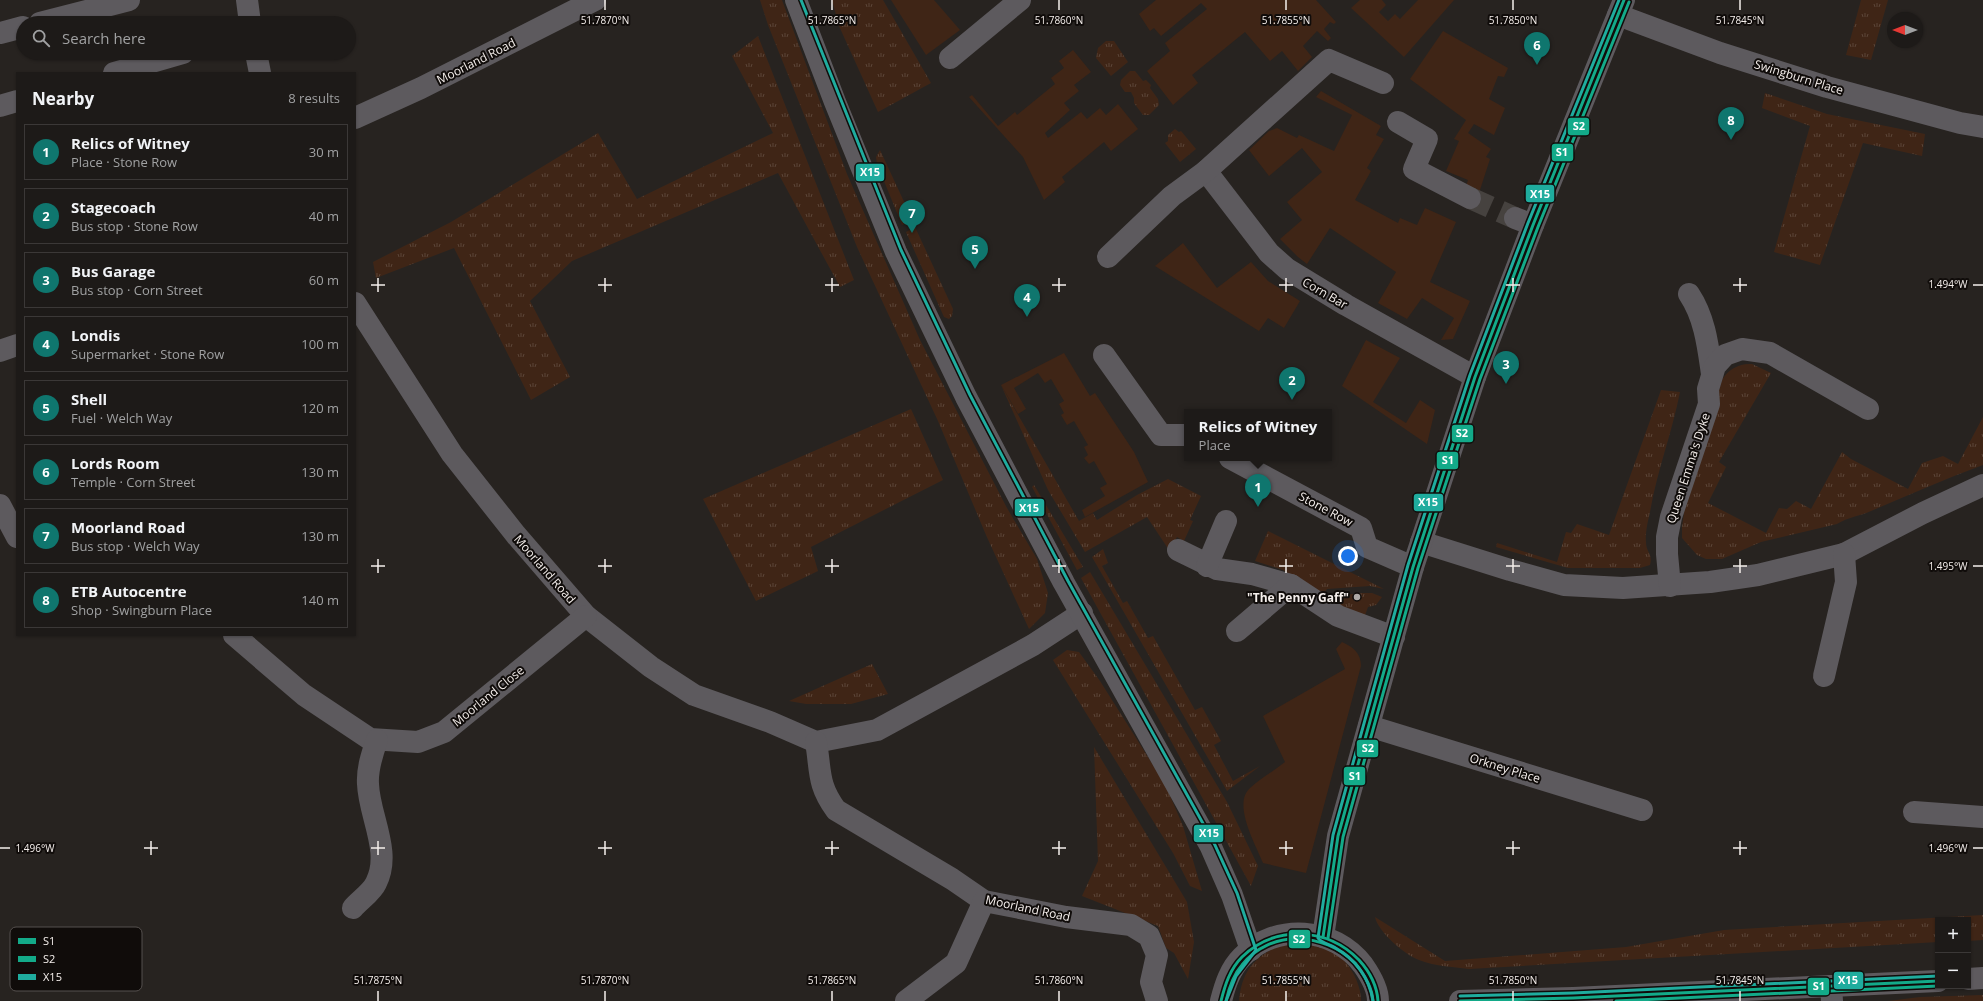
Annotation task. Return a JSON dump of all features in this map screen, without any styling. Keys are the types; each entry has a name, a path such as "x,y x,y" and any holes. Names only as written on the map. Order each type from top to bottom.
{"main road":[{"path":"1221,1001 1228,978 1242,958 1251,950 1262,942 1285,934 1310,933 1334,940 1355,954 1370,974 1378,1001"},
{"path":"1971,979 1983,978"},
{"path":"1460,1001 1832,994 1935,981"}],"street":[{"path":"67,16 129,0"},
{"path":"247,0 249,16"},
{"name":"Moorland Road","path":"356,118 421,88 595,0"},
{"path":"796,0 835,102 896,252 966,397 1082,613 1211,847 1232,895 1251,950"},
{"path":"950,58 1020,0"},
{"path":"1323,937 1338,836 1421,542 1524,221 1621,7"},
{"name":"Swingburn Place","path":"1621,7 1720,53 1813,82 1960,123 1983,127"},
{"path":"0,33 16,29"},
{"path":"117,72 159,60"},
{"path":"257,60 260,72"},
{"path":"1108,257 1172,196 1206,171 1329,60 1383,83"},
{"path":"0,106 16,101"},
{"path":"1398,122 1427,139 1414,169 1470,198"},
{"name":"Corn Bar","path":"1206,171 1269,253 1286,269 1346,305 1475,377"},
{"name":"Queen Emma's Dyke","path":"1689,294 1702,319 1712,374"},
{"name":"Moorland Road","path":"356,305 452,454 516,535 586,616 651,667 694,695 770,722 816,742 820,777 825,795 836,810 952,879 984,901 1066,917 1131,925 1149,936 1157,955 1151,982 1157,1001"},
{"path":"0,350 16,345"},
{"name":"Queen Emma's Dyke","path":"1670,586 1667,554 1671,517 1709,404 1708,389 1712,374 1719,360 1725,355 1742,348 1770,353 1868,409"},
{"path":"1104,355 1161,435 1184,435"},
{"name":"Stone Row","path":"1236,461 1361,528 1367,547 1413,567"},
{"path":"1421,542 1564,585 1602,588 1670,586 1758,575 1844,554 1923,513 1983,485"},
{"path":"0,505 16,535"},
{"path":"1207,566 1226,521"},
{"path":"1178,550 1207,566 1217,569 1252,574 1291,585 1338,616 1394,637"},
{"path":"1824,676 1846,582 1844,554"},
{"path":"1237,631 1291,585"},
{"path":"816,742 877,730 1033,645 1082,613"},
{"name":"Moorland Close","path":"235,636 304,695 370,739 418,742 444,732 586,616"},
{"name":"Orkney Place","path":"1369,726 1642,810"},
{"path":"353,908 376,883 382,856 380,838 368,785 368,772 377,740"},
{"path":"1914,812 1983,817"},
{"path":"906,1001 956,963 984,901"}],"green space":[{"path":"760,0 782,0 847,174 920,340 1007,508 1037,559 1048,593 1045,613 1029,629 986,535 938,421 857,247 768,25"},
{"path":"832,0 883,0 931,83 878,112 839,26"},
{"path":"891,0 934,0 960,30 926,55"},
{"path":"1156,0 1316,0 1336,22 1334,24 1330,22 1324,29 1331,38 1328,41 1317,31 1303,46 1312,57 1298,71 1282,51 1270,61 1245,32 1192,75 1198,83 1173,105 1147,71 1170,51 1165,43 1207,9 1201,3 1161,36 1154,28 1150,31 1139,14"},
{"path":"1360,0 1382,0 1386,5 1379,12 1388,21 1395,14 1400,19 1418,0 1454,0 1404,57 1351,8"},
{"path":"1861,0 1888,0 1871,60 1846,55"},
{"path":"1443,31 1508,68 1504,77 1498,76 1489,99 1505,108 1494,135 1474,124 1468,133 1491,149 1486,157 1490,159 1479,193 1465,189 1468,180 1446,171 1459,141 1454,139 1466,120 1410,79"},
{"path":"758,36 854,280 840,287 778,173 572,261 530,301 570,377 531,400 454,248 376,278 373,262 451,222 598,133 637,199 773,133 732,56"},
{"path":"1106,41 1114,41 1128,62 1111,76 1096,58 1098,48"},
{"path":"1073,50 1091,72 1074,85 1079,91 1064,103 1070,110 1045,133 1048,138 1081,112 1087,119 1100,108 1106,115 1118,104 1138,129 1111,151 1104,142 1062,177 1065,182 1044,200 1023,157 969,97 972,95 998,126 1015,112 1017,115 1055,84 1051,78 1064,68 1059,61"},
{"path":"1130,71 1135,71 1143,81 1146,80 1151,85 1150,88 1158,99 1159,105 1149,115 1143,115 1134,103 1134,98 1131,92 1125,92 1120,85 1121,80"},
{"path":"1321,91 1381,126 1376,135 1384,139 1367,168 1371,171 1355,200 1398,223 1400,218 1417,225 1425,208 1456,222 1430,282 1470,301 1453,339 1441,340 1454,318 1422,298 1407,319 1378,303 1396,272 1330,228 1307,264 1280,239 1302,220 1287,202 1322,172 1302,148 1269,176 1249,150 1269,131 1277,128 1297,138 1299,135 1334,151 1352,115 1316,97"},
{"path":"1765,93 1827,114 1925,134 1922,156 1863,143 1820,265 1774,252 1810,126 1762,108"},
{"path":"1175,129 1179,132 1181,131 1196,149 1180,162 1165,143 1168,141 1168,135"},
{"path":"880,150 913,221 902,225 877,164 876,157"},
{"path":"915,227 953,309 952,316 949,319 944,317 906,232"},
{"path":"1183,243 1217,288 1251,262 1268,281 1300,301 1284,328 1268,318 1259,331 1155,266"},
{"path":"1366,340 1400,358 1373,402 1406,423 1420,400 1435,410 1427,444 1342,386"},
{"path":"1064,353 1090,396 1095,393 1134,452 1148,482 1085,517 1082,510 1105,496 1100,488 1107,484 1094,461 1089,464 1084,458 1088,455 1084,447 1088,445 1074,421 1067,425 1061,415 1064,413 1059,404 1064,401 1051,379 1045,383 1038,373 1014,388 1026,409 1018,414 1001,385"},
{"path":"1752,364 1771,373 1719,462 1726,467 1708,503 1766,533 1779,508 1787,509 1796,501 1811,509 1842,452 1851,459 1908,489 1922,463 1943,456 1958,464 1983,417 1983,465 1837,524 1761,542 1722,559 1706,559 1697,555 1682,538 1685,506 1722,380 1731,370 1739,366"},
{"path":"1001,385 1079,521 1093,513 1097,520 1137,495 1168,479 1201,496 1190,520 1193,521 1184,541 1177,537 1169,550 1147,517 1085,552 1048,490"},
{"path":"1661,390 1680,392 1653,497 1647,527 1646,546 1651,558 1650,565 1640,568 1568,568 1496,547 1497,543 1557,562 1566,532 1571,533 1577,524 1609,535"},
{"path":"911,409 943,480 811,547 818,571 756,601 703,499"},
{"path":"1034,485 1083,567 1077,570 1032,487"},
{"path":"1268,531 1384,589 1370,586 1327,589 1323,595 1283,570 1255,561"},
{"path":"1103,549 1108,563 1102,566 1123,603 1127,601 1148,638 1153,636 1195,710 1202,707 1221,741 1214,745 1233,781 1260,766 1227,791 1092,557"},
{"path":"1090,572 1227,802 1258,866 1251,886 1081,578"},
{"path":"1372,593 1382,597 1376,605 1368,607 1364,618 1331,601 1334,596"},
{"path":"1342,642 1356,651 1360,657 1361,666 1306,873 1263,863 1247,825 1243,804 1245,795 1254,784 1285,762 1263,716 1345,669 1336,649"},
{"path":"1067,650 1079,652 1100,681 1165,784 1183,826 1202,891 1190,886 1173,853 1053,660"},
{"path":"872,664 888,694 851,704 806,704 789,701"},
{"path":"1094,747 1187,902 1194,942 1188,979 1174,953 1166,948 1158,926 1082,896 1098,861"},
{"path":"1983,915 1983,940 1971,941 1971,917 1948,917"},
{"path":"1375,917 1445,961 1626,947 1724,930 1935,918 1935,942 1469,969 1437,965 1413,957 1387,936 1377,923"},
{"path":"1284,943 1310,944 1325,947 1339,955 1345,961 1355,977 1361,993 1361,1001 1239,1001 1243,980 1252,965 1266,953"},
{"path":"1983,995 1983,1001 1888,1001 1920,997"}],"tunnel":[{"path":"1470,198 1515,218"}],"transit line":[{"name":"X15","path":"801,0 901,250 970,395 1068,581 1215,845 1237,893 1256,950 1236,976 1226,1001"},
{"name":"X15","path":"1373,1001 1368,984 1355,963 1342,952 1318,938 1333,835 1408,565 1470,375 1528,223 1619,0"},
{"name":"S1","path":"1323,937 1338,836 1413,567 1475,377 1533,225 1624,0"},
{"name":"S2","path":"1328,938 1343,837 1418,568 1480,379 1538,227 1629,2"},
{"name":"S1","path":"1221,1001 1228,978 1242,957 1255,947 1270,939 1285,935 1301,934 1317,936 1332,941 1346,949 1359,960 1372,979 1378,1001"},
{"name":"S2","path":"1226,1001 1236,973 1254,953 1267,945 1282,940 1298,939 1329,945 1343,953 1355,963 1364,976 1371,991 1373,1001"},
{"name":"X15","path":"1460,996 1573,993 1935,976"},
{"name":"S1","path":"1460,1001 1573,998 1935,981"},
{"name":"S2","path":"1616,1001 1935,986"}],"place":[{"name":"Lords Room","path":"1537,65"},
{"name":"ETB Autocentre","path":"1731,140"},
{"name":"Moorland Road","path":"912,233"},
{"name":"Shell","path":"975,269"},
{"name":"Londis","path":"1027,317"},
{"name":"Bus Garage","path":"1506,384"},
{"name":"Stagecoach","path":"1292,400"},
{"name":"Relics of Witney","path":"1258,507"},
{"name":"\"The Penny Gaff\"","path":"1357,597"}]}
